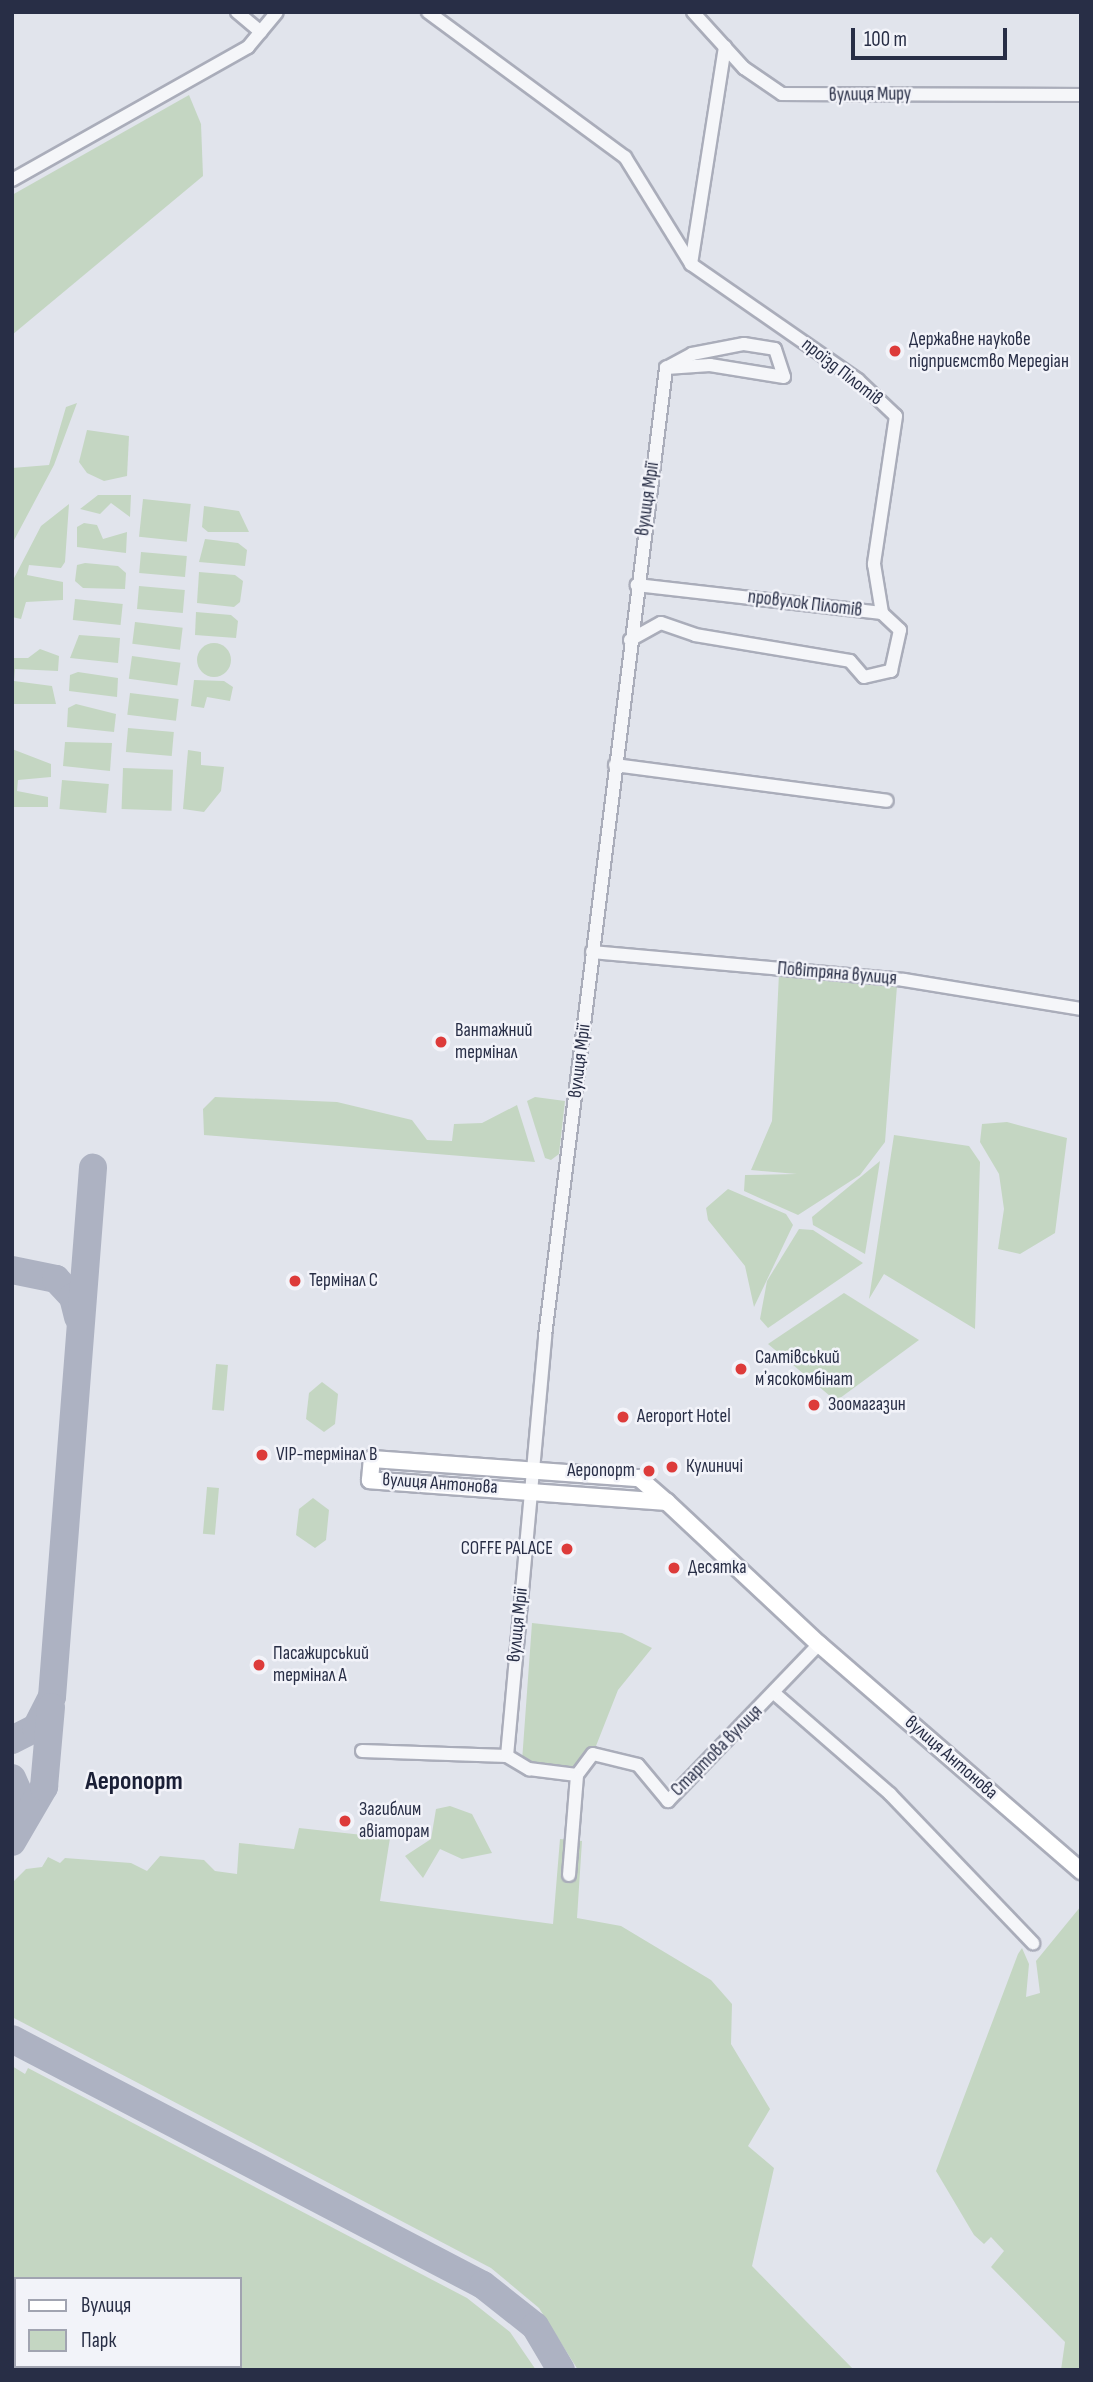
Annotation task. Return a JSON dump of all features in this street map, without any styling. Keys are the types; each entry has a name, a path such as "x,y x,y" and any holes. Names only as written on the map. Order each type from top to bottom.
{"main road":[{"name":"вулиця Антонова","path":"667,1502 370,1480 372,1459 533,1468 639,1478 667,1502 819,1644 1081,1871"}],"street":[{"path":"237,12 261,32"},
{"path":"12,180 248,47 277,12"},
{"name":"проїзд Пілотів","path":"428,12 625,157 691,264 858,380 896,416 874,564 882,613"},
{"name":"вулиця Миру","path":"693,12 760,82 792,97 1081,95"},
{"path":"691,264 725,47"},
{"path":"744,344 775,349 785,377 710,365 666,368 692,354 744,344"},
{"name":"вулиця Мрії","path":"507,1756 533,1468 592,952 666,368"},
{"name":"провулок Пілотів","path":"630,640 661,623 695,635 850,661 864,677 891,671 900,630 882,613 637,585"},
{"path":"615,765 887,801"},
{"name":"Повітряна вулиця","path":"592,952 904,980 1081,1009"},
{"name":"Стартова вулиця","path":"577,1775 593,1754 638,1765 668,1801 819,1644"},
{"path":"774,1693 890,1794 1032,1942"},
{"path":"362,1751 507,1756 529,1769 577,1775 569,1875"}],"green space":[{"path":"189,95 201,124 203,176 12,335 12,195"},
{"path":"77,403 54,465 12,544 12,468 49,465 66,407"},
{"path":"87,430 129,436 127,476 104,481 87,473 79,462"},
{"path":"98,495 131,495 130,517 111,503 100,514 80,509"},
{"path":"143,499 191,504 187,542 139,537"},
{"path":"69,504 65,562 61,568 29,565 27,575 63,582 63,600 26,602 21,619 12,617 12,582 41,526"},
{"path":"204,506 239,511 249,532 208,532 202,527"},
{"path":"84,523 97,525 103,539 127,532 126,553 77,547 77,527"},
{"path":"205,539 238,543 247,550 245,566 199,562"},
{"path":"141,552 187,556 185,577 139,573"},
{"path":"85,563 118,566 126,573 125,589 83,588 75,581 77,565"},
{"path":"199,572 235,575 243,581 240,602 234,607 197,603"},
{"path":"139,586 185,590 183,613 137,609"},
{"path":"75,599 123,604 121,625 73,620"},
{"path":"196,612 231,615 238,621 236,638 195,635"},
{"path":"135,622 183,628 180,650 132,644"},
{"path":"79,635 120,638 118,663 70,658"},
{"path":"214,643 226,648 231,660 226,672 214,677 202,672 197,660 202,648"},
{"path":"40,649 59,656 58,671 15,669 14,681 52,686 56,704 12,704 12,658 28,658"},
{"path":"132,656 181,663 177,686 129,679"},
{"path":"78,672 118,678 117,697 69,691 70,675"},
{"path":"194,680 224,681 233,687 230,701 207,697 204,708 191,706"},
{"path":"130,693 179,699 176,721 127,715"},
{"path":"76,704 116,714 114,732 67,727 68,708"},
{"path":"128,728 174,732 172,756 126,752"},
{"path":"65,742 112,743 110,771 63,766"},
{"path":"12,749 51,764 51,777 18,780 17,791 48,797 48,807 12,807"},
{"path":"188,750 201,752 201,765 224,767 221,791 204,812 183,809"},
{"path":"123,768 173,770 172,811 122,809"},
{"path":"62,780 109,784 106,813 59,809"},
{"path":"779,973 897,986 885,1142 860,1175 798,1215 744,1191 745,1175 797,1174 751,1170 772,1121"},
{"path":"215,1097 337,1102 412,1120 427,1140 452,1141 454,1124 482,1123 517,1105 535,1162 204,1135 203,1109"},
{"path":"535,1097 565,1101 559,1154 551,1160 545,1158 527,1101"},
{"path":"1007,1122 1067,1138 1055,1233 1020,1254 998,1249 1004,1209 999,1174 980,1142 982,1124"},
{"path":"894,1135 969,1146 980,1162 975,1329 884,1274 869,1299"},
{"path":"880,1161 865,1254 813,1225 812,1217"},
{"path":"728,1189 786,1214 793,1225 754,1307 745,1266 708,1220 706,1208"},
{"path":"799,1229 813,1230 863,1263 768,1328 760,1319 767,1281"},
{"path":"844,1293 919,1340 836,1401 768,1344"},
{"path":"216,1364 228,1365 224,1411 212,1410"},
{"path":"322,1382 338,1394 335,1424 324,1432 306,1419 309,1393"},
{"path":"207,1487 219,1488 215,1535 203,1534"},
{"path":"313,1498 329,1510 326,1540 315,1548 296,1535 299,1509"},
{"path":"532,1623 622,1633 652,1648 618,1690 594,1751 587,1750 575,1771 522,1761"},
{"path":"450,1806 472,1814 492,1853 462,1859 440,1849 423,1878 405,1856 431,1839 436,1809"},
{"path":"299,1828 390,1838 380,1901 553,1924 560,1839 582,1841 577,1918 621,1926 711,1980 732,2004 731,2044 770,2109 748,2146 774,2168 752,2266 854,2370 578,2370 539,2308 491,2268 12,2017 12,1883 26,1869 42,1867 48,1857 60,1863 65,1858 131,1863 147,1871 160,1856 204,1860 215,1871 237,1874 239,1843 294,1849"},
{"path":"1081,1906 1081,2370 1061,2370 1065,2342 991,2267 1004,2251 991,2237 984,2244 974,2235 936,2171 1018,1954 1022,1948 1029,1964 1026,1997 1040,1993 1036,1961"},
{"path":"12,2066 25,2074 28,2068 467,2298 510,2332 536,2370 165,2370 162,2368 242,2368 242,2277 14,2277 12,2289"}],"taxiway":[{"path":"12,1740 36,1728 52,1697 93,1168"},
{"path":"12,1270 56,1279 73,1297 78,1317"},
{"path":"12,1842 44,1787 51,1707"},
{"path":"12,1778 23,1803 20,1826"},
{"path":"12,2039 483,2285 535,2326 561,2370"}],"runway":[{"path":"84,2368 87,2370"}],"place":[{"name":"Державне наукове підприємство Мередіан","path":"895,351"},
{"name":"Вантажний термінал","path":"441,1042"},
{"name":"Термінал C","path":"295,1281"},
{"name":"Салтівський мʼясокомбінат","path":"741,1369"},
{"name":"Зоомагазин","path":"814,1405"},
{"name":"Aeroport Hotel","path":"623,1417"},
{"name":"VIP-термінал B","path":"262,1455"},
{"name":"Кулиничі","path":"672,1467"},
{"name":"Аеропорт","path":"649,1471"},
{"name":"COFFE PALACE","path":"567,1549"},
{"name":"Десятка","path":"674,1568"},
{"name":"Пасажирський термінал A","path":"259,1665"},
{"name":"Загиблим авіаторам","path":"345,1821"}],"district":[{"name":"Аеропорт","path":"134,1782"}]}
